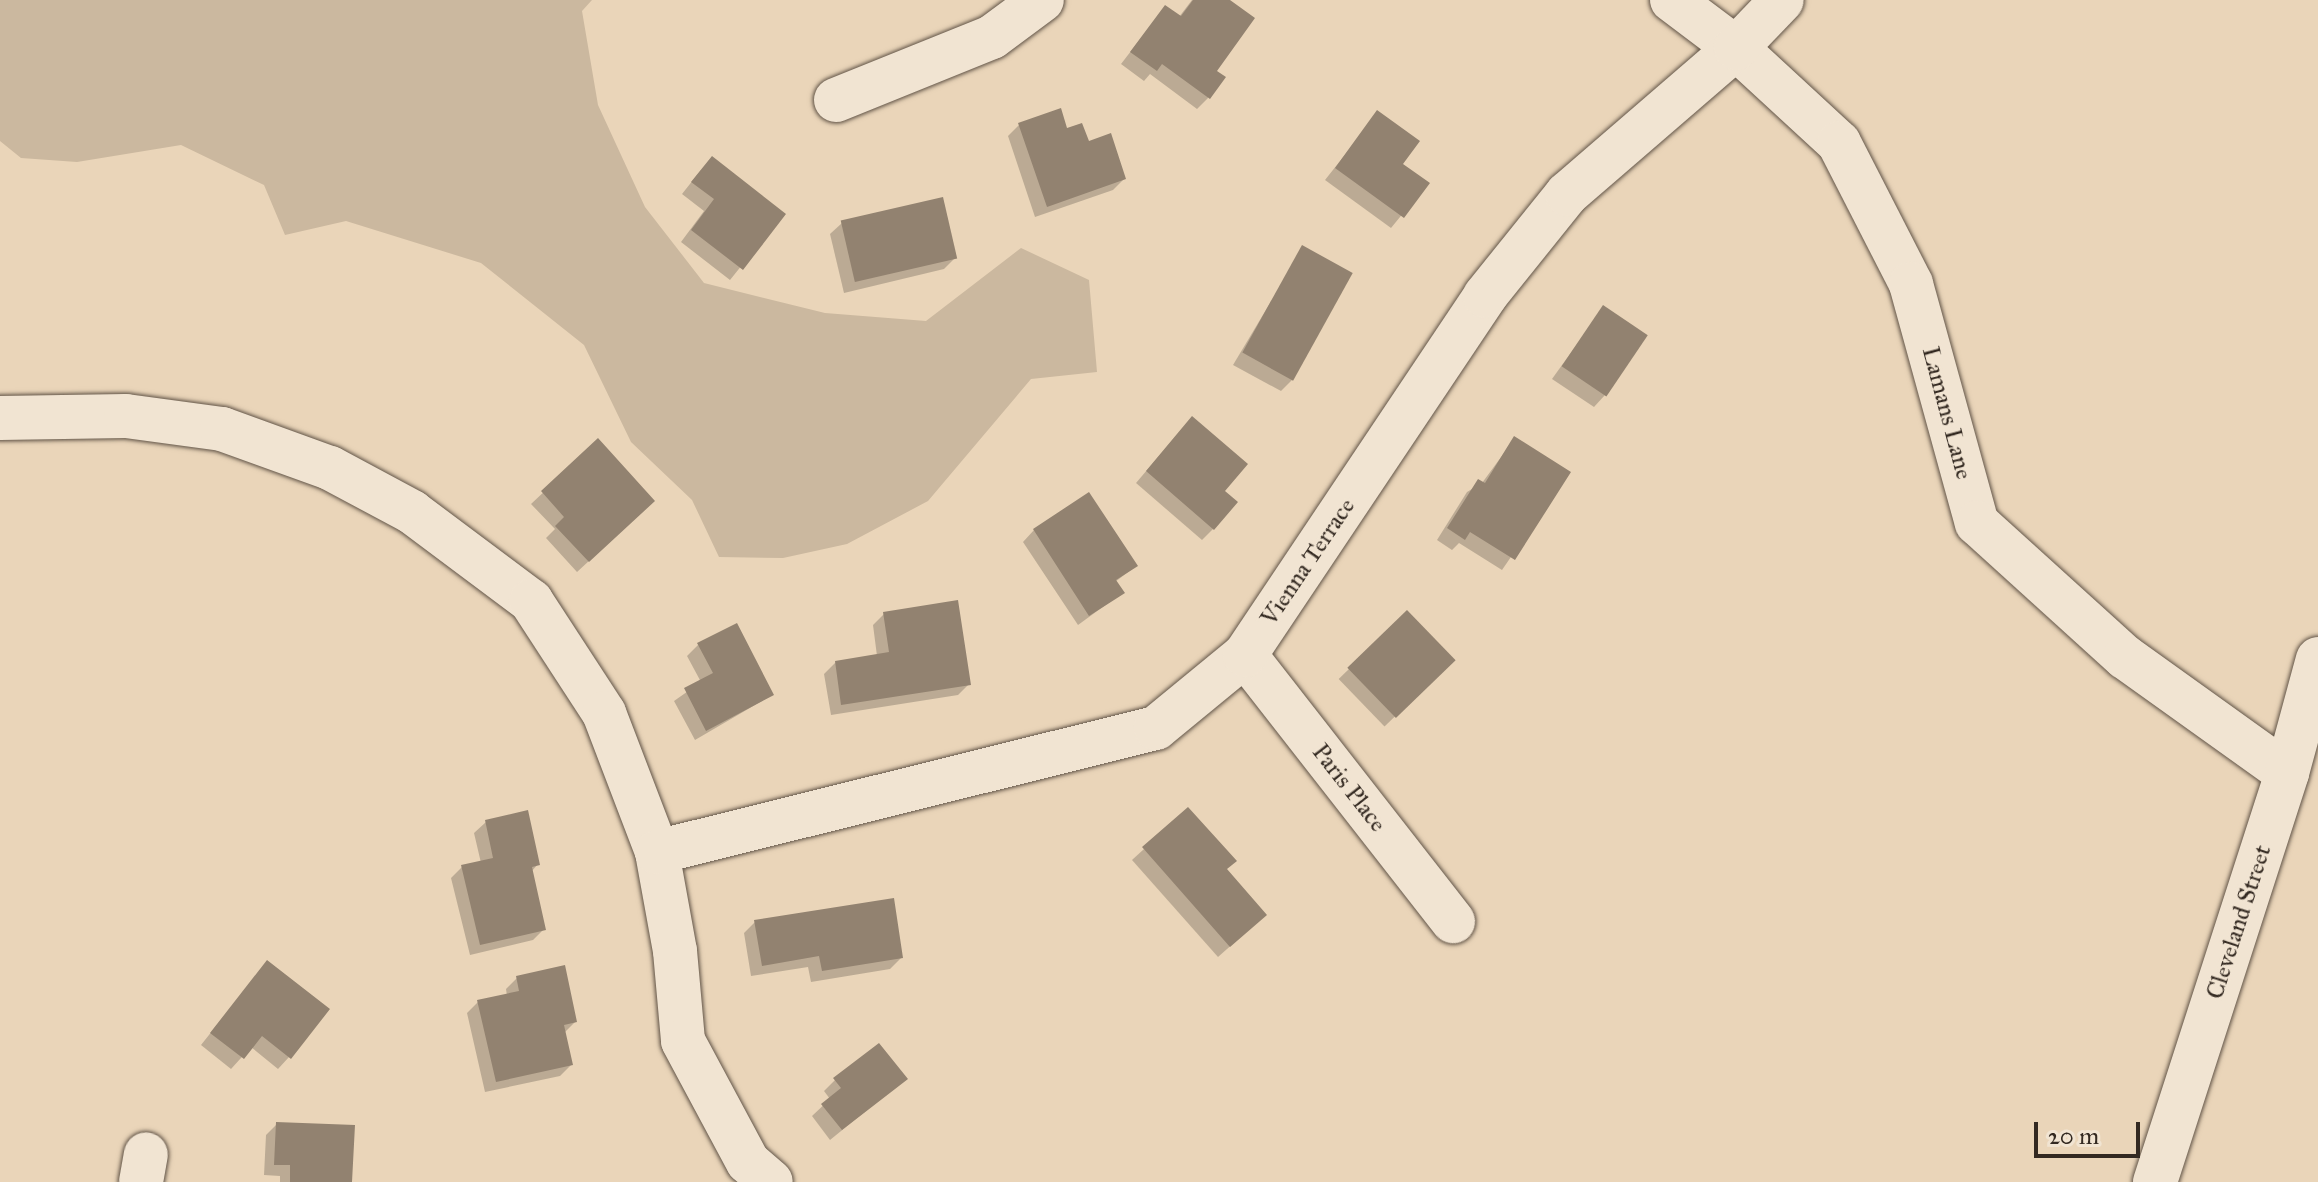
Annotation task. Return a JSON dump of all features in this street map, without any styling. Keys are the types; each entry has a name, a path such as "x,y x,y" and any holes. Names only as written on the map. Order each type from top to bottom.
{"street":[{"path":"836,100 992,37 1042,0"},
{"name":"Lamans Lane","path":"1672,0 1736,48 1839,143 1911,284 1977,523 2125,657 2287,773"},
{"name":"Vienna Terrace","path":"657,852 1156,728 1245,655 1485,296 1567,194 1736,48 1782,0"},
{"path":"0,418 126,416 222,429 330,468 412,512 531,601 604,713 657,852 675,951 683,1041 748,1162 771,1182"},
{"name":"Paris Place","path":"1245,655 1453,921"},
{"name":"Cleveland Street","path":"2155,1182 2287,773 2318,659"}],"shaded area":[{"path":"0,0 592,0 582,11 598,105 645,207 704,283 825,313 926,321 1021,248 1089,280 1097,372 1031,379 928,501 847,544 783,558 719,557 692,500 631,442 584,345 481,263 346,221 285,235 264,185 181,145 77,162 21,158 0,141"}],"building":[{"path":"1193,0 1230,0 1255,18 1217,71 1226,77 1210,99 1162,64 1157,71 1130,52 1165,5 1181,16"},
{"path":"1061,108 1067,128 1082,123 1089,141 1111,133 1126,179 1047,207 1018,123"},
{"path":"1377,110 1420,141 1403,164 1430,183 1404,218 1335,168"},
{"path":"712,156 786,214 743,270 691,230 714,199 691,182"},
{"path":"943,197 957,258 855,282 841,221"},
{"path":"1302,245 1353,273 1293,381 1242,353"},
{"path":"1603,305 1648,335 1606,397 1562,366"},
{"path":"1192,416 1248,464 1225,491 1238,502 1214,530 1146,471"},
{"path":"1514,436 1571,472 1515,560 1470,532 1465,540 1447,528 1478,479 1485,483"},
{"path":"598,438 655,501 589,562 555,526 564,517 541,491"},
{"path":"1089,492 1138,566 1116,580 1125,593 1089,616 1033,529"},
{"path":"958,600 971,685 841,705 835,661 889,652 883,612"},
{"path":"1407,610 1456,660 1396,718 1347,668"},
{"path":"737,623 774,695 706,731 684,688 713,673 697,643"},
{"path":"1188,807 1237,861 1227,869 1267,915 1230,947 1142,847"},
{"path":"528,810 540,865 532,867 546,930 480,945 461,865 493,858 485,820"},
{"path":"894,898 903,958 822,971 819,956 762,966 754,920"},
{"path":"267,960 330,1009 291,1059 262,1036 244,1059 210,1033"},
{"path":"565,965 577,1022 564,1025 573,1065 496,1082 477,1000 519,991 516,976"},
{"path":"879,1043 908,1079 842,1130 821,1104 841,1088 833,1078"},
{"path":"276,1122 355,1125 352,1182 290,1182 290,1165 274,1165"}]}
